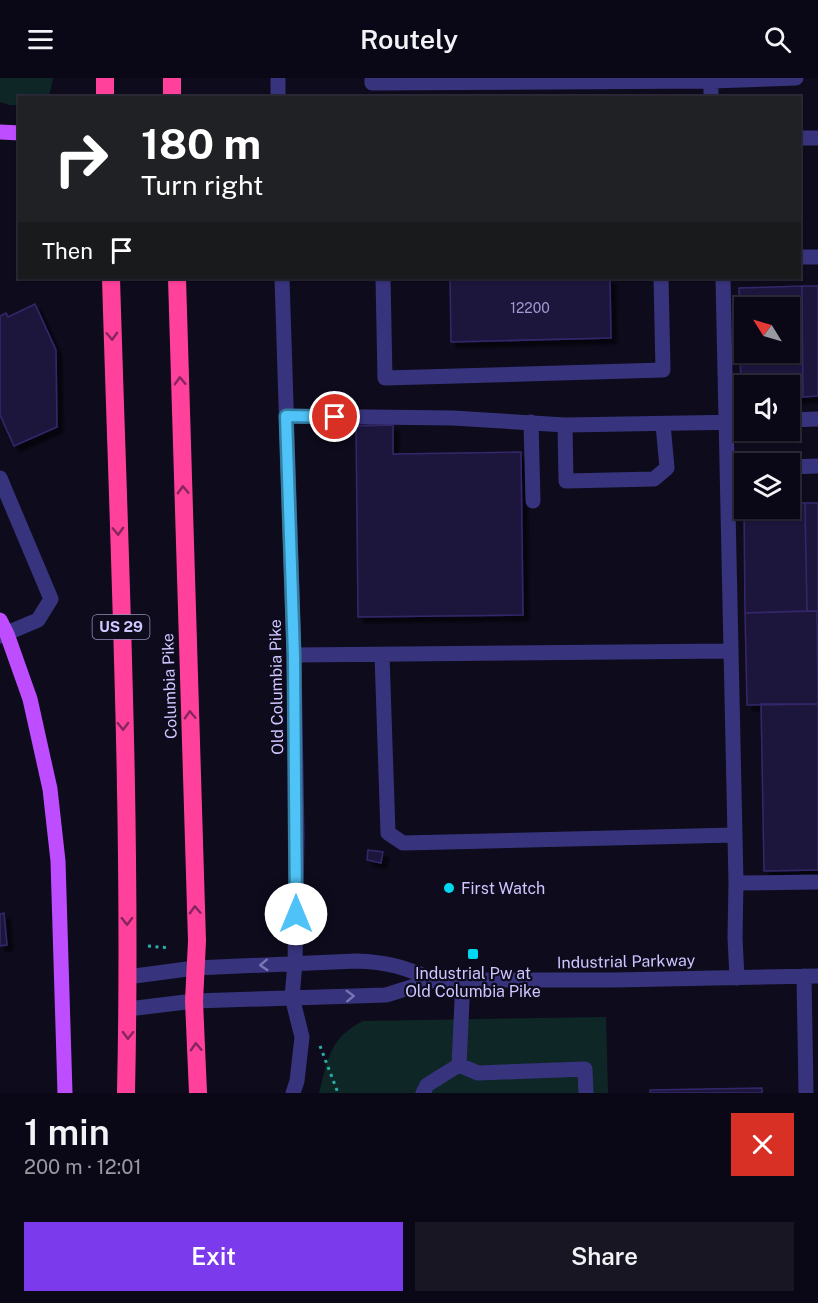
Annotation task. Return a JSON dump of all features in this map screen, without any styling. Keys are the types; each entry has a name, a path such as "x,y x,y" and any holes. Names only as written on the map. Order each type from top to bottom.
{"highway":[{"path":"105,78 105,96"},
{"path":"172,78 172,96"},
{"name":"US 29","path":"111,279 122,670 128,1009 126,1093"},
{"name":"Columbia Pike","path":"177,279 196,941 194,1000 198,1093"}],"main road":[{"path":"0,132 18,132"},
{"path":"2,630 30,699 51,798 58,861 64,1093"}],"street":[{"path":"278,78 278,96"},
{"path":"372,78 372,83 796,78"},
{"path":"711,80 711,96"},
{"path":"801,138 818,138"},
{"path":"801,257 818,257"},
{"name":"Old Columbia Pike","path":"282,279 294,656 297,835 296,963 292,998 302,1037 297,1081 293,1093"},
{"path":"383,279 385,378 663,370 661,279"},
{"path":"723,279 737,978"},
{"path":"286,416 453,418 565,424 734,423"},
{"path":"800,420 818,419"},
{"path":"531,422 533,501"},
{"path":"565,424 566,481 654,479 667,468 663,423"},
{"path":"800,467 818,466"},
{"path":"727,469 734,469"},
{"path":"0,478 51,599 38,620 2,630"},
{"path":"294,656 731,651"},
{"path":"381,655 388,833 403,843 735,835"},
{"path":"736,883 818,882"},
{"name":"Industrial Parkway","path":"127,977 195,968 378,962 401,966 434,980"},
{"path":"806,1093 811,976"},
{"name":"Industrial Parkway","path":"128,1009 194,1000 386,995 434,980 615,980 811,976"},
{"path":"459,1065 463,980"},
{"path":"423,1093 427,1085 459,1065"},
{"path":"459,1065 478,1073 585,1069 586,1093"}],"path":[{"path":"148,946 170,948"},
{"path":"320,1046 338,1093"}],"green space":[{"path":"0,78 53,78 49,96 18,96 18,105 0,102"},
{"path":"606,1017 608,1093 319,1093 332,1051 343,1035 363,1021"}],"building":[{"path":"450,279 610,279 611,338 451,342"},
{"path":"802,286 803,397 800,397 800,375 741,375 740,363 800,363 800,297 739,297 739,288"},
{"path":"802,286 818,286 818,396 803,397"},
{"path":"35,304 56,350 57,427 14,446 0,415 0,316 6,313 8,317"},
{"path":"393,425 393,454 521,452 523,615 358,617 356,426"},
{"path":"800,503 805,503 807,611 745,613 744,519 800,519"},
{"path":"805,503 818,503 818,611 807,611"},
{"path":"817,611 818,704 747,705 745,613"},
{"path":"761,704 818,704 818,870 764,871"},
{"path":"368,850 383,852 381,863 367,860"},
{"path":"4,913 7,945 0,946 0,914"},
{"path":"762,1088 762,1093 650,1093 650,1090"}],"place":[{"name":"First Watch","path":"449,888"},
{"name":"Industrial Pw at Old Columbia Pike","path":"473,954"}],"route":[{"path":"296,914 294,656 286,416 335,417"}]}
